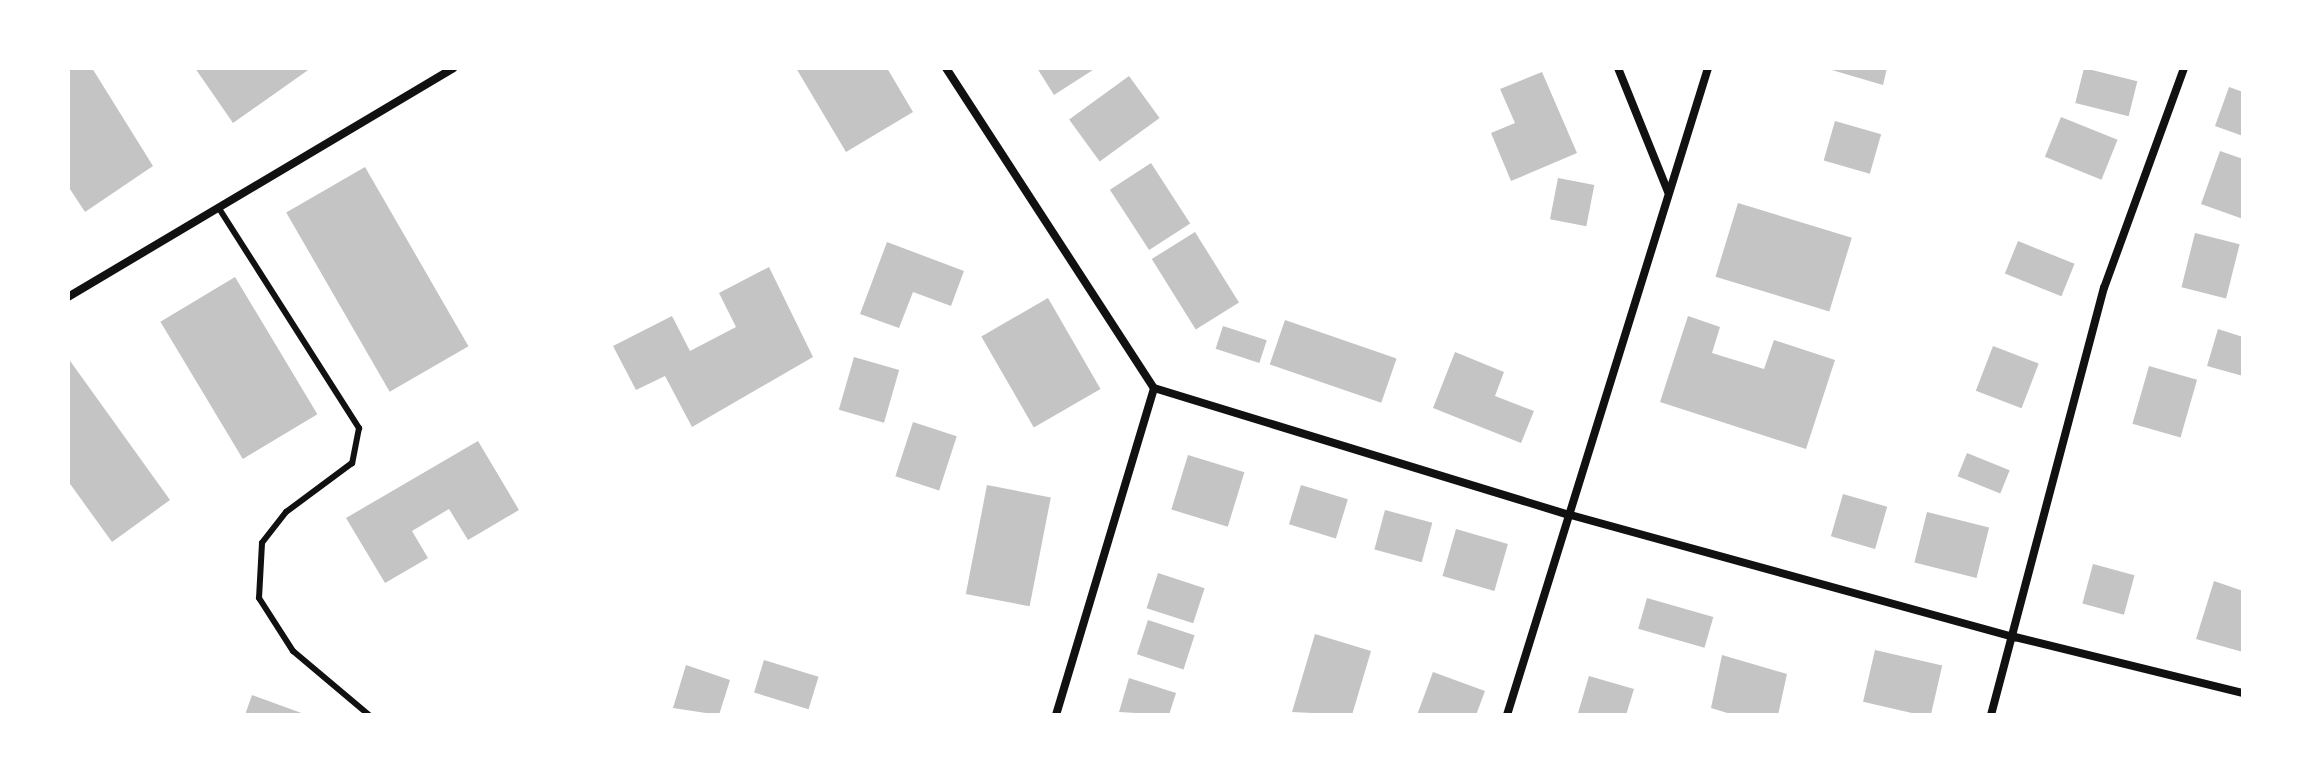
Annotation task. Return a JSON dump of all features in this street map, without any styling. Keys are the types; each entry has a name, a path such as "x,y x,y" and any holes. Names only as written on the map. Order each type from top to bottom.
{"street":[{"path":"68,297 220,210 453,68"},
{"path":"946,68 1154,388 1567,514 2015,637 2243,693"},
{"path":"1618,68 1668,192"},
{"path":"1507,715 1708,68"},
{"path":"1991,715 2015,637 2104,288 2184,68"},
{"path":"1056,715 1154,388"}],"lane":[{"path":"220,210 359,428 352,463 286,512 262,543 259,598 293,651 369,715"}],"building":[{"path":"68,68 92,68 153,166 85,212 68,186"},
{"path":"195,68 311,68 233,123"},
{"path":"796,68 887,68 913,112 846,152"},
{"path":"1037,68 1096,68 1054,95"},
{"path":"1825,68 1887,68 1883,85"},
{"path":"2084,68 2137,81 2129,116 2075,103"},
{"path":"1542,72 1577,153 1511,181 1491,133 1515,123 1500,89"},
{"path":"1129,76 1160,118 1100,162 1069,119"},
{"path":"2229,87 2243,92 2243,136 2215,126"},
{"path":"2061,117 2118,140 2101,180 2045,157"},
{"path":"1835,121 1881,134 1870,174 1824,160"},
{"path":"2220,151 2243,159 2243,219 2201,204"},
{"path":"1151,163 1190,223 1149,250 1110,190"},
{"path":"365,167 468,346 390,392 286,213"},
{"path":"1558,178 1594,185 1586,226 1550,219"},
{"path":"1738,203 1852,238 1829,311 1715,277"},
{"path":"1195,232 1239,302 1196,329 1152,259"},
{"path":"2195,233 2240,244 2226,298 2181,287"},
{"path":"2018,241 2075,264 2061,296 2005,273"},
{"path":"887,242 964,271 951,306 913,292 899,328 860,314"},
{"path":"769,267 813,357 692,427 665,376 636,390 613,346 672,316 690,351 736,327 719,293"},
{"path":"235,277 317,414 243,459 160,322"},
{"path":"1048,298 1100,389 1034,427 981,336"},
{"path":"1688,316 1720,327 1712,353 1764,369 1774,340 1835,360 1806,449 1660,402"},
{"path":"1285,320 1397,358 1381,403 1270,364"},
{"path":"1223,326 1267,340 1259,363 1216,349"},
{"path":"2218,329 2243,337 2243,376 2207,366"},
{"path":"1993,346 2039,364 2022,408 1976,391"},
{"path":"1455,352 1504,372 1495,396 1534,411 1521,443 1433,408"},
{"path":"854,357 899,370 884,423 839,410"},
{"path":"68,358 170,500 112,542 68,481"},
{"path":"2149,366 2197,380 2181,437 2132,424"},
{"path":"913,422 957,436 939,490 895,476"},
{"path":"478,441 519,510 468,540 449,509 412,531 428,558 385,583 346,518"},
{"path":"1967,453 2010,470 2000,493 1958,476"},
{"path":"1188,455 1244,472 1228,527 1171,510"},
{"path":"987,485 1051,497 1030,606 966,594"},
{"path":"1301,485 1348,499 1336,539 1289,524"},
{"path":"1843,494 1887,507 1875,549 1831,536"},
{"path":"1385,510 1432,523 1422,562 1374,550"},
{"path":"1927,512 1989,527 1977,578 1914,562"},
{"path":"1456,529 1508,544 1494,591 1442,576"},
{"path":"2093,564 2135,575 2124,615 2082,604"},
{"path":"1158,573 1205,588 1193,623 1147,608"},
{"path":"2214,581 2243,591 2243,652 2196,639"},
{"path":"1647,598 1713,617 1705,648 1638,629"},
{"path":"1148,620 1195,635 1183,669 1137,654"},
{"path":"1315,634 1371,651 1352,715 1292,712"},
{"path":"1875,650 1942,666 1931,715 1863,702"},
{"path":"1722,655 1787,674 1778,715 1734,715 1711,708"},
{"path":"764,660 819,677 809,709 754,693"},
{"path":"686,665 730,680 719,715 673,708"},
{"path":"1433,672 1485,691 1476,715 1417,715"},
{"path":"1589,676 1634,689 1626,715 1578,713"},
{"path":"1129,678 1176,693 1169,715 1119,712"},
{"path":"252,695 307,715 245,715"}]}
